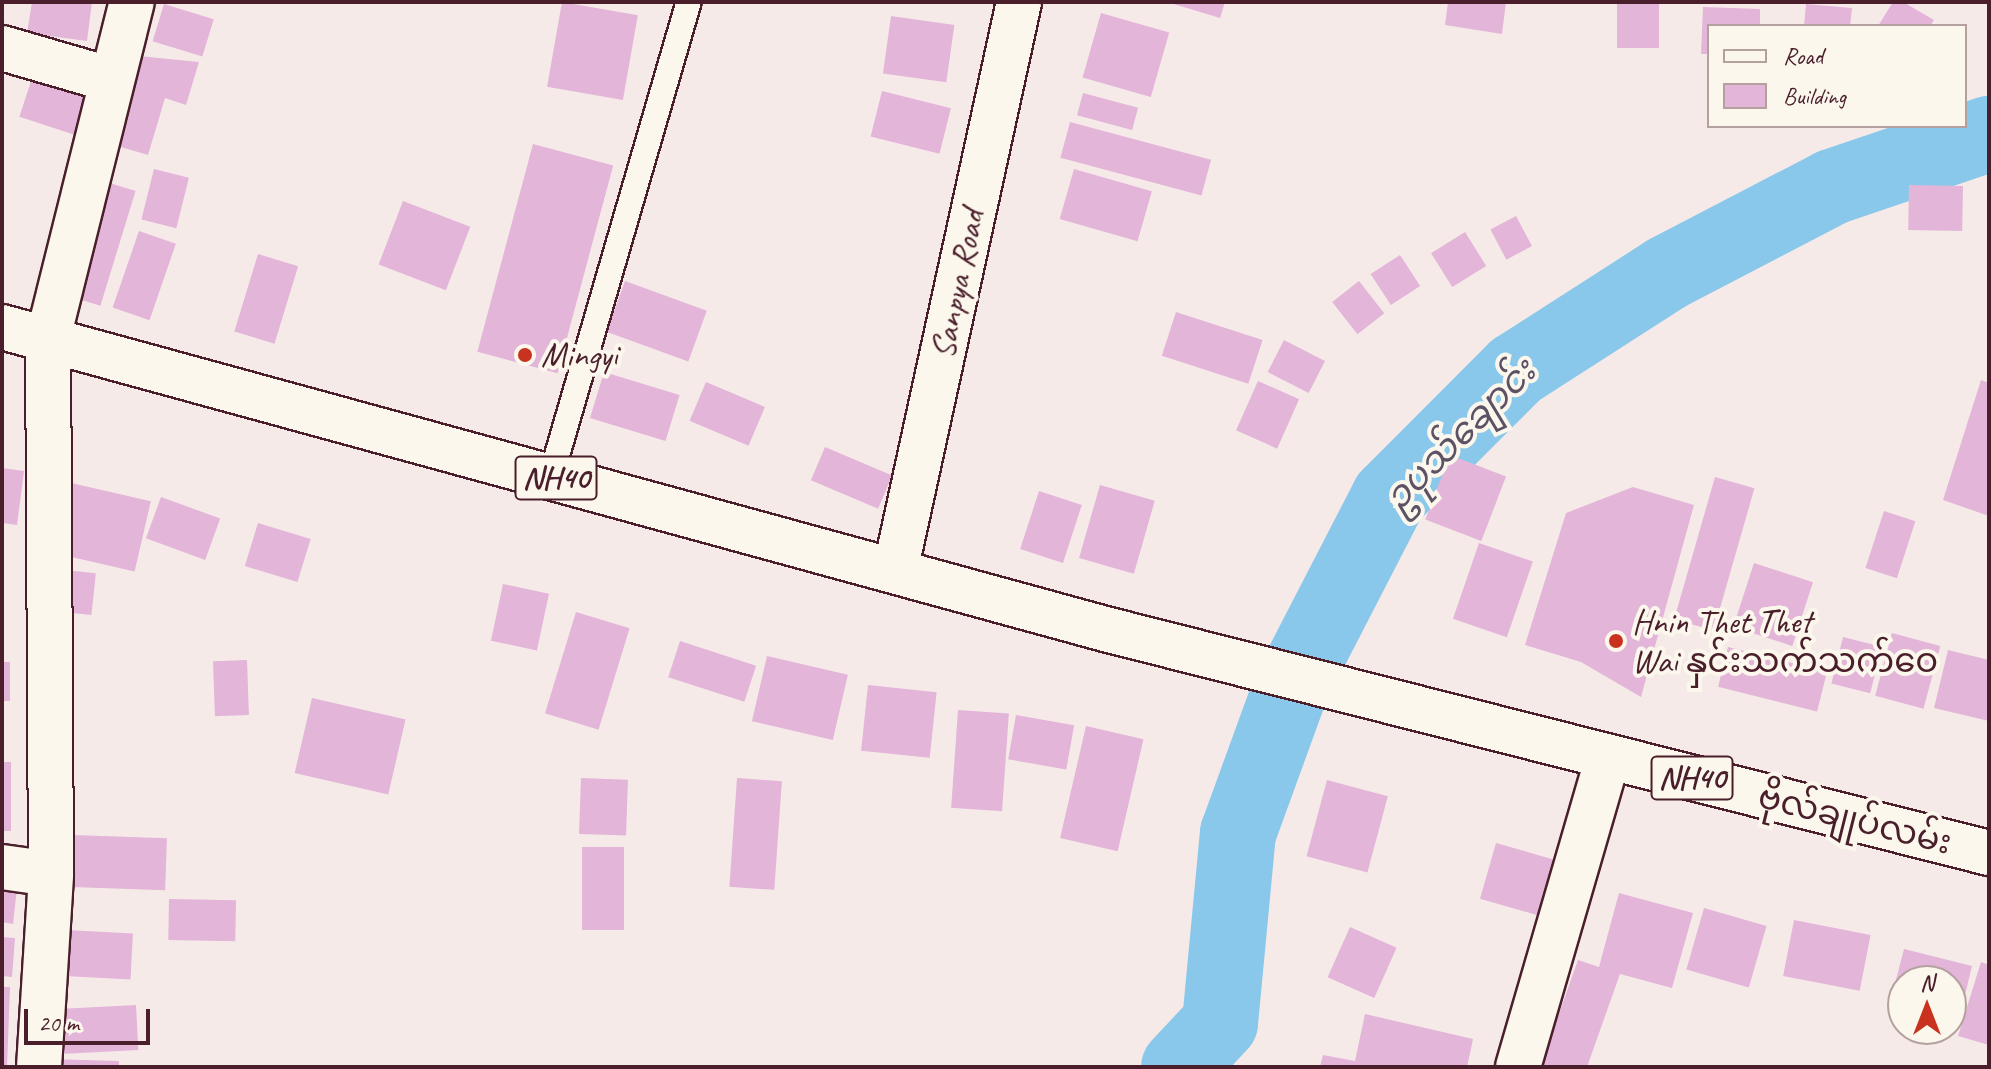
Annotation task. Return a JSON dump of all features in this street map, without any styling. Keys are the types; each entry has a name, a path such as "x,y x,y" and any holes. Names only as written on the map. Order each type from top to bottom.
{"main road":[{"path":"39,1067 51,874 48,338 109,79 132,2"},
{"name":"Sanpya Road","path":"896,567 1019,2"},
{"path":"2,48 109,79"},
{"name":"NH40","path":"2,327 896,567"},
{"name":"ဗိုလ်ချုပ်လမ်း","path":"896,567 1109,630 1989,853"},
{"path":"1518,1067 1608,757"},
{"path":"2,867 51,874"}],"lane":[{"path":"551,476 689,2"}],"building":[{"path":"32,2 92,2 87,41 27,33"},
{"path":"562,2 638,15 623,100 547,87"},
{"path":"1167,2 1225,2 1220,18"},
{"path":"1448,2 1506,2 1502,34 1445,25"},
{"path":"1617,2 1659,2 1659,48 1617,48"},
{"path":"1893,2 1903,2 1934,20 1931,24 1879,24"},
{"path":"164,4 214,19 202,56 153,41"},
{"path":"1806,4 1852,8 1850,24 1804,24"},
{"path":"1703,7 1760,9 1760,24 1707,24 1707,54 1701,54"},
{"path":"1101,13 1169,33 1151,97 1083,77"},
{"path":"891,16 954,25 946,82 883,73"},
{"path":"129,55 199,62 186,105 165,98 148,155 104,142"},
{"path":"33,75 95,95 81,137 19,117"},
{"path":"882,91 951,108 940,154 871,137"},
{"path":"1083,93 1138,108 1132,130 1077,115"},
{"path":"1070,122 1211,160 1201,196 1060,158"},
{"path":"533,144 613,165 558,373 477,352"},
{"path":"154,169 189,178 176,228 141,219"},
{"path":"1074,169 1152,191 1138,241 1060,219"},
{"path":"103,181 136,191 100,306 68,296"},
{"path":"1909,185 1963,186 1962,231 1908,230"},
{"path":"403,201 470,227 446,290 379,264"},
{"path":"1516,216 1532,246 1506,260 1490,230"},
{"path":"139,231 176,244 150,320 113,308"},
{"path":"1465,232 1486,266 1452,287 1431,253"},
{"path":"258,254 298,266 274,344 234,331"},
{"path":"1400,255 1420,286 1391,305 1371,274"},
{"path":"625,281 707,311 688,361 607,332"},
{"path":"1359,281 1384,313 1357,334 1332,302"},
{"path":"1176,312 1263,340 1248,384 1162,356"},
{"path":"1284,340 1325,361 1309,393 1268,372"},
{"path":"604,372 680,395 666,441 590,418"},
{"path":"1981,380 1989,383 1989,516 1943,500"},
{"path":"1258,381 1299,399 1277,449 1236,430"},
{"path":"706,382 765,407 749,446 690,421"},
{"path":"825,447 892,476 878,509 811,480"},
{"path":"1450,455 1506,477 1481,541 1425,519"},
{"path":"2,468 24,471 17,525 2,523"},
{"path":"1715,477 1754,488 1714,631 1674,619"},
{"path":"67,482 151,501 135,572 51,552"},
{"path":"1100,485 1155,501 1134,574 1079,558"},
{"path":"1633,487 1694,505 1641,697 1581,662 1525,645 1566,513"},
{"path":"1039,491 1082,505 1063,563 1020,549"},
{"path":"161,497 220,519 205,560 146,538"},
{"path":"1884,511 1915,521 1897,578 1865,568"},
{"path":"258,523 311,539 297,582 245,566"},
{"path":"1479,543 1533,562 1507,637 1453,619"},
{"path":"1754,563 1813,582 1792,646 1733,627"},
{"path":"65,570 96,573 91,615 61,612"},
{"path":"503,584 549,594 537,651 491,641"},
{"path":"576,612 630,628 599,730 545,713"},
{"path":"1892,633 1940,646 1923,709 1875,696"},
{"path":"1843,637 1882,647 1870,693 1831,684"},
{"path":"680,641 756,666 744,702 668,677"},
{"path":"1728,647 1827,672 1817,711 1718,687"},
{"path":"1948,650 1989,660 1989,721 1934,708"},
{"path":"767,656 848,675 833,740 752,721"},
{"path":"247,660 249,715 215,716 213,661"},
{"path":"2,662 10,662 10,701 2,701"},
{"path":"868,685 937,692 930,758 861,751"},
{"path":"312,698 406,720 388,795 295,773"},
{"path":"958,710 1009,714 1002,811 951,808"},
{"path":"1016,715 1074,725 1066,770 1008,759"},
{"path":"1086,726 1143,739 1118,851 1060,838"},
{"path":"2,762 11,762 11,831 2,831"},
{"path":"581,778 628,780 626,836 579,834"},
{"path":"737,778 782,781 774,890 729,887"},
{"path":"1327,780 1388,796 1367,873 1307,856"},
{"path":"73,835 167,838 165,890 71,887"},
{"path":"1496,843 1558,861 1542,917 1480,899"},
{"path":"582,847 624,847 624,930 582,930"},
{"path":"2,877 18,879 13,924 2,922"},
{"path":"1619,893 1693,913 1672,988 1620,974 1587,1067 1540,1067 1578,960 1599,967"},
{"path":"169,899 236,900 235,941 168,940"},
{"path":"1704,908 1766,926 1749,987 1686,970"},
{"path":"1794,920 1871,935 1860,991 1783,976"},
{"path":"1350,927 1397,948 1374,998 1328,977"},
{"path":"67,930 133,933 131,979 65,976"},
{"path":"2,937 15,938 12,977 2,976"},
{"path":"1904,949 1972,966 1967,987 1967,965 1900,965"},
{"path":"1981,962 1989,965 1989,1045 1967,1039 1967,1007"},
{"path":"2,987 10,987 7,1067 2,1067"},
{"path":"136,1005 138,1050 55,1054 53,1009"},
{"path":"1365,1014 1473,1039 1467,1067 1320,1067 1323,1055 1355,1061"},
{"path":"48,1059 119,1061 119,1067 47,1067"}],"waterway":[{"name":"ဥပုသ်ချောင်း","path":"1179,1067 1220,1023 1238,833 1291,687 1389,497 1516,370 1667,273 1832,187 1989,134"}],"place":[{"name":"Mingyi","path":"525,355"},
{"name":"Hnin Thet Thet Wai နှင်းသက်သက်ဝေ","path":"1616,641"}]}
